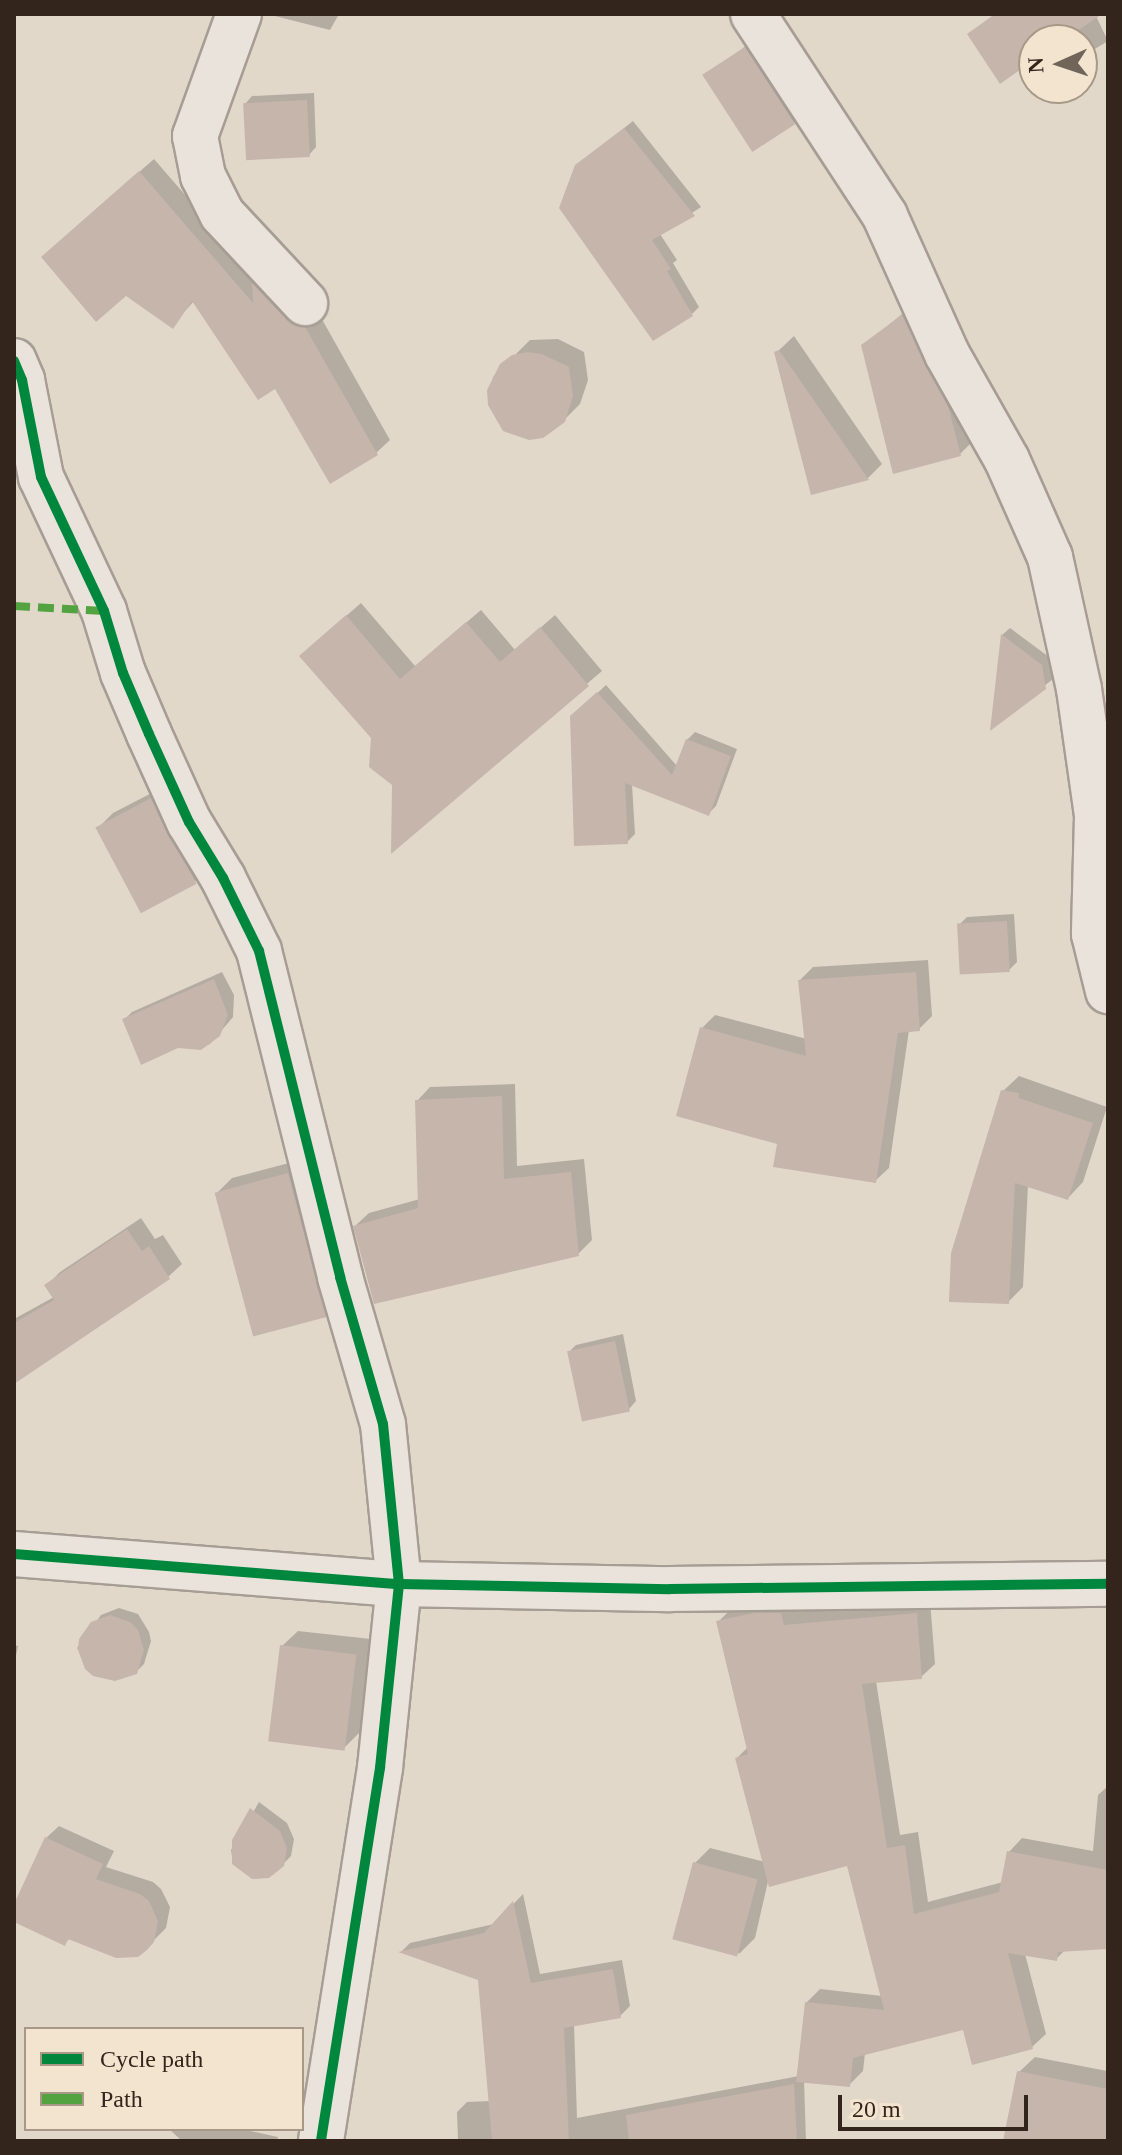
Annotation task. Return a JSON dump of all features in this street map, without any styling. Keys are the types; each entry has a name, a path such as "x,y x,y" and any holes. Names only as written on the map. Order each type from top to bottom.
{"street":[{"path":"239,14 195,136 203,176 222,214 305,303"},
{"path":"753,14 885,216 947,354 1007,460 1050,557 1079,689 1097,816 1094,934 1108,991"},
{"path":"14,361 22,380 41,477 104,611 123,673 189,822 223,878 259,951 340,1277 383,1424 399,1584 380,1768 321,2141"},
{"path":"14,1554 399,1584 670,1589 1108,1584"}],"building":[{"path":"995,14 1102,14 1087,24 1018,24 1018,71 1000,84 967,34"},
{"path":"745,47 795,124 752,152 702,75"},
{"path":"307,100 310,157 246,160 243,103"},
{"path":"624,128 695,216 652,240 671,269 667,271 693,316 653,341 559,208 575,165"},
{"path":"139,171 253,303 252,283 287,320 305,327 378,455 330,484 275,389 258,400 192,301 173,329 126,296 96,322 41,257"},
{"path":"902,315 949,409 961,456 893,474 861,345"},
{"path":"779,350 869,480 811,495 774,352"},
{"path":"527,352 542,354 569,367 573,396 565,422 543,438 529,440 503,431 488,405 487,390 500,364 512,355"},
{"path":"346,615 400,679 466,622 500,662 540,627 589,686 391,854 392,785 369,767 371,738 299,656"},
{"path":"1001,634 1042,665 1046,689 990,731"},
{"path":"597,692 672,775 686,739 731,756 709,816 625,783 628,844 574,846 570,716"},
{"path":"151,798 197,884 141,913 95,828"},
{"path":"1007,921 1010,972 960,975 957,924"},
{"path":"916,972 920,1031 898,1033 876,1183 773,1167 777,1144 676,1116 700,1027 806,1056 798,980"},
{"path":"214,979 228,1015 220,1036 201,1050 178,1048 141,1065 122,1019"},
{"path":"1001,1090 1019,1093 1019,1098 1093,1123 1068,1200 1015,1183 1009,1304 949,1302 951,1253"},
{"path":"502,1096 504,1179 571,1172 579,1256 374,1304 353,1226 418,1208 415,1100"},
{"path":"288,1173 327,1317 253,1337 215,1193"},
{"path":"127,1229 142,1251 149,1246 170,1279 14,1384 14,1323 54,1300 44,1285"},
{"path":"615,1341 630,1411 582,1422 567,1351"},
{"path":"754,1613 781,1613 784,1625 917,1613 922,1679 862,1684 887,1848 905,1845 914,1914 999,1892 1007,1851 1108,1870 1108,1949 1058,1952 1057,1961 1008,1953 1033,2049 972,2065 963,2030 853,2058 850,2087 796,2082 805,2002 884,2010 847,1866 769,1887 735,1758 748,1754 716,1621"},
{"path":"110,1615 130,1622 138,1630 144,1650 137,1674 115,1681 93,1676 85,1669 78,1650 79,1639 91,1622"},
{"path":"280,1645 356,1654 345,1751 268,1741"},
{"path":"250,1808 280,1831 287,1848 284,1866 269,1878 252,1879 232,1864 232,1840"},
{"path":"45,1837 103,1864 96,1879 140,1894 149,1901 158,1921 154,1942 147,1950 138,1957 116,1958 68,1939 65,1946 14,1922 14,1904"},
{"path":"693,1862 758,1879 737,1957 672,1939"},
{"path":"513,1901 531,1983 613,1969 621,2018 564,2028 569,2141 492,2141 478,1980 398,1952 484,1933"},
{"path":"1017,2071 1108,2089 1108,2141 1003,2141"},
{"path":"794,2084 797,2141 629,2141 626,2115"}],"marked path":[{"path":"14,606 104,611"}],"cycle path":[{"path":"14,361 22,380 41,477 104,611 123,673 189,822 223,878 259,951 340,1277 383,1424 399,1584 380,1768 321,2141"},
{"path":"14,1554 399,1584 670,1589 1108,1584"}]}
